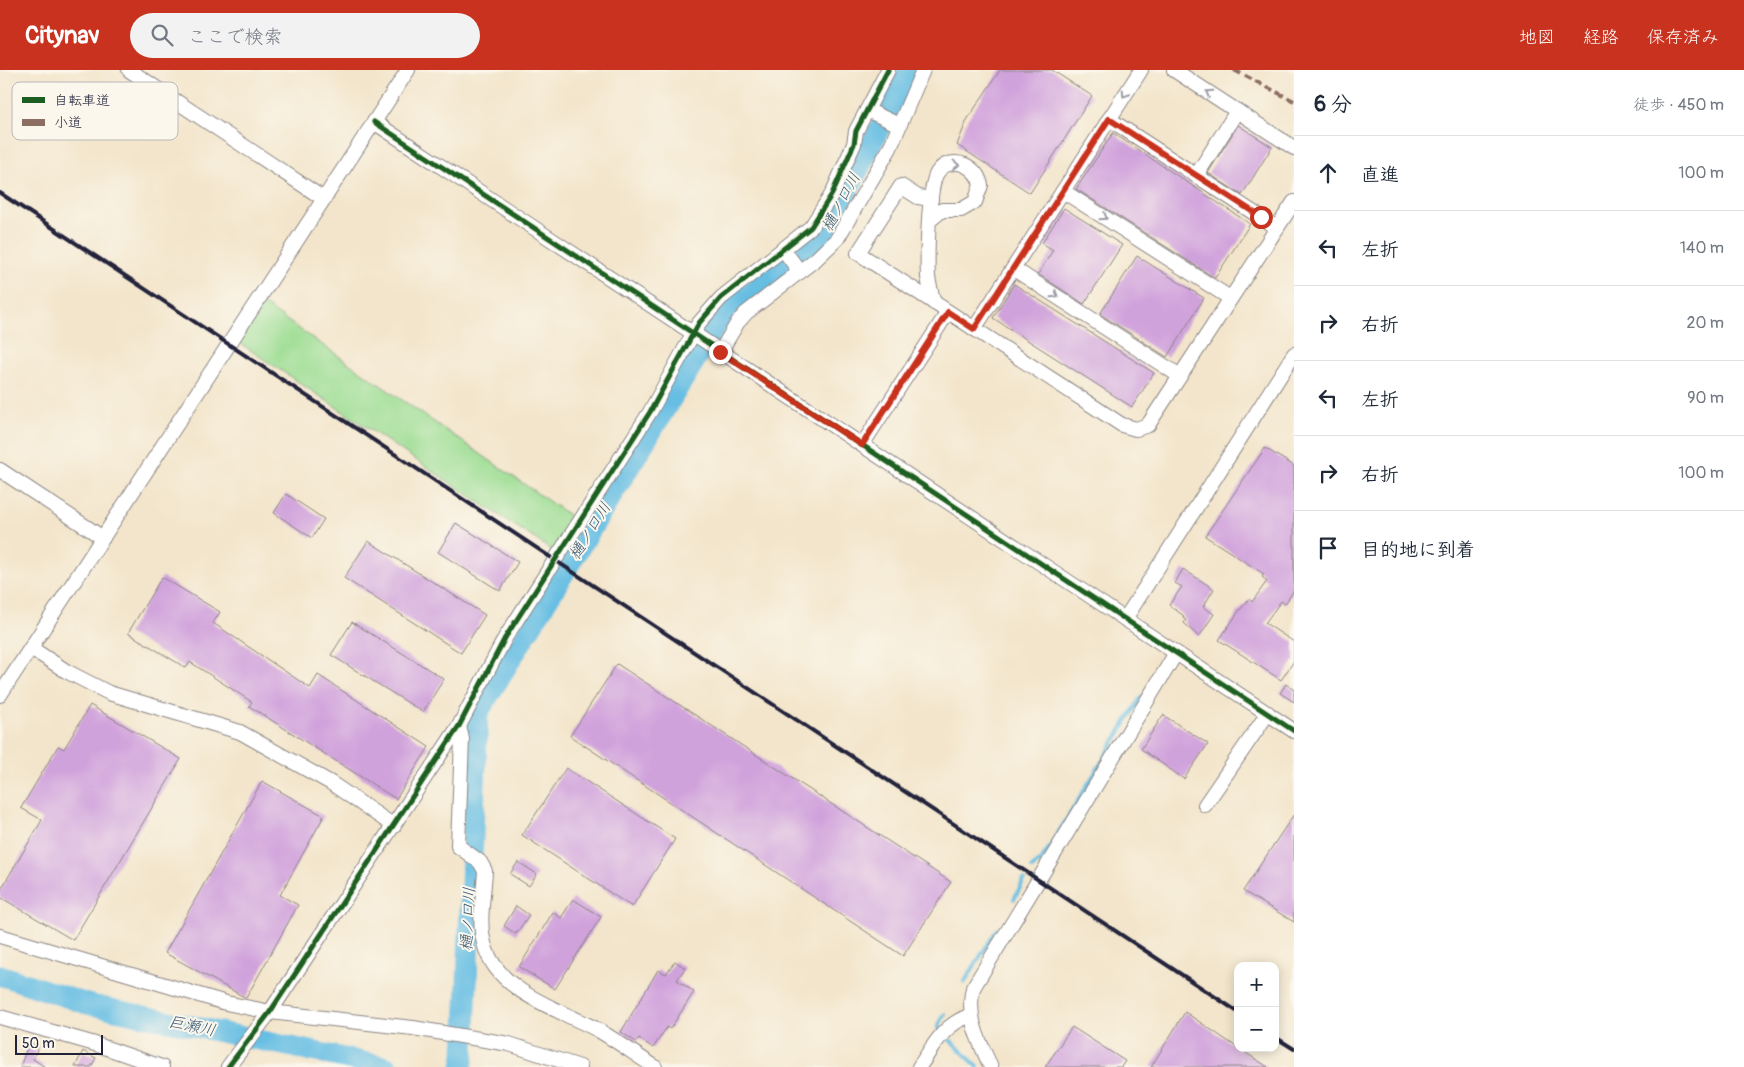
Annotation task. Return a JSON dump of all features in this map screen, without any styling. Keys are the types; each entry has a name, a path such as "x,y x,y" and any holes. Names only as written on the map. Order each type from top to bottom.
{"street":[{"path":"129,70 147,82"},
{"path":"0,694 104,538 408,70"},
{"path":"228,1067 268,1014 459,726 505,638 650,412 696,336 705,316 721,298 785,252 811,227 820,215 854,144 856,131 870,111 888,70"},
{"path":"717,350 746,313 837,239 890,148 896,123 923,70"},
{"path":"974,329 1141,70"},
{"path":"1174,70 1294,148"},
{"path":"178,103 324,200"},
{"path":"870,111 896,123"},
{"path":"1196,176 1237,111"},
{"path":"1109,119 1277,228"},
{"path":"374,122 1294,731"},
{"path":"930,220 942,210 958,210 971,206 980,193 981,182 977,175 967,166 959,163 948,164 939,170 936,176 930,220 928,277 934,303"},
{"path":"932,199 918,197 901,186 858,254 1122,425 1136,429 1148,425 1294,203"},
{"path":"1063,191 1230,298"},
{"path":"785,252 799,270"},
{"path":"1014,269 1180,376"},
{"path":"862,445 948,312"},
{"path":"1125,619 1294,354"},
{"path":"0,470 104,538"},
{"path":"31,648 66,670 109,693 240,732 331,783 394,826"},
{"path":"991,1067 971,1015 970,1002 979,977 1176,654"},
{"path":"1205,805 1268,713"},
{"path":"459,726 462,739 458,846 480,862 485,871 483,942 494,965 519,988 556,1010 598,1030 655,1067"},
{"path":"0,936 268,1014 480,1038 509,1044 580,1067"},
{"path":"919,1067 947,1027 955,1020 971,1015"},
{"path":"0,1017 95,1044 162,1067"}],"green space":[{"path":"263,304 576,520 556,553 238,342"}],"building":[{"path":"1000,70 1052,70 1092,96 1030,193 957,145 967,120"},
{"path":"1238,125 1272,147 1242,195 1208,173"},
{"path":"1113,133 1250,224 1215,278 1076,189"},
{"path":"1064,208 1122,245 1084,304 1038,274 1053,250 1042,243"},
{"path":"1137,256 1204,298 1167,357 1100,314"},
{"path":"1014,284 1154,373 1132,407 993,318"},
{"path":"1265,448 1294,466 1294,590 1285,604 1281,601 1265,623 1294,642 1294,661 1281,680 1219,640 1239,611 1249,599 1252,602 1267,581 1262,577 1264,574 1205,536"},
{"path":"286,494 324,519 312,538 274,513"},
{"path":"456,523 518,562 500,591 438,552"},
{"path":"368,541 485,615 461,653 344,578"},
{"path":"1183,569 1214,589 1203,607 1214,614 1199,637 1184,623 1186,620 1183,618 1184,616 1169,605 1182,587 1175,583"},
{"path":"162,577 220,612 213,623 310,688 318,675 429,747 396,799 249,706 252,702 190,662 186,668 128,633"},
{"path":"352,622 444,679 423,712 331,655"},
{"path":"617,664 951,882 903,956 570,736"},
{"path":"1286,684 1294,690 1294,702 1280,693"},
{"path":"90,705 181,759 73,940 0,897 0,891 42,820 21,808 58,746 64,749"},
{"path":"1163,715 1208,744 1184,779 1141,749"},
{"path":"566,768 675,839 632,907 522,835"},
{"path":"262,781 324,816 280,895 298,905 246,998 165,953"},
{"path":"1294,814 1294,922 1243,891"},
{"path":"518,862 537,874 529,886 510,874"},
{"path":"573,899 601,917 555,989 519,967 553,912 561,918"},
{"path":"516,906 529,915 516,934 504,926"},
{"path":"675,961 685,968 677,980 694,992 670,1029 667,1027 653,1048 639,1038 636,1042 621,1032 658,970 666,974"},
{"path":"1185,1012 1234,1045 1234,1052 1244,1052 1268,1067 1151,1067"},
{"path":"1072,1027 1125,1061 1121,1067 1045,1067"},
{"path":"29,1042 38,1047 33,1059 45,1067 20,1067"},
{"path":"83,1051 96,1058 91,1067 75,1067"}],"waterway":[{"name":"樋ノ口川","path":"462,1067 478,713 720,320 737,302 816,245 830,226 909,70"},
{"path":"1032,868 1041,861 1142,696"},
{"path":"1014,899 1024,880"},
{"path":"964,983 997,929"},
{"name":"巨瀬川","path":"0,975 87,1004 387,1067"},
{"path":"939,1029 945,1014"},
{"path":"950,1040 978,1067"}],"railway":[{"path":"0,193 1234,1009"},
{"path":"1279,1040 1294,1049"}],"marked path":[{"path":"1234,70 1294,101"}],"cycle path":[{"path":"228,1067 270,1012 459,726 505,638 650,412 699,323 721,298 811,227 832,194 854,144 856,131 888,70"},
{"path":"374,122 1294,731"}],"route":[{"path":"720,352 862,445 948,312 974,329 1109,119 1261,217"}]}
